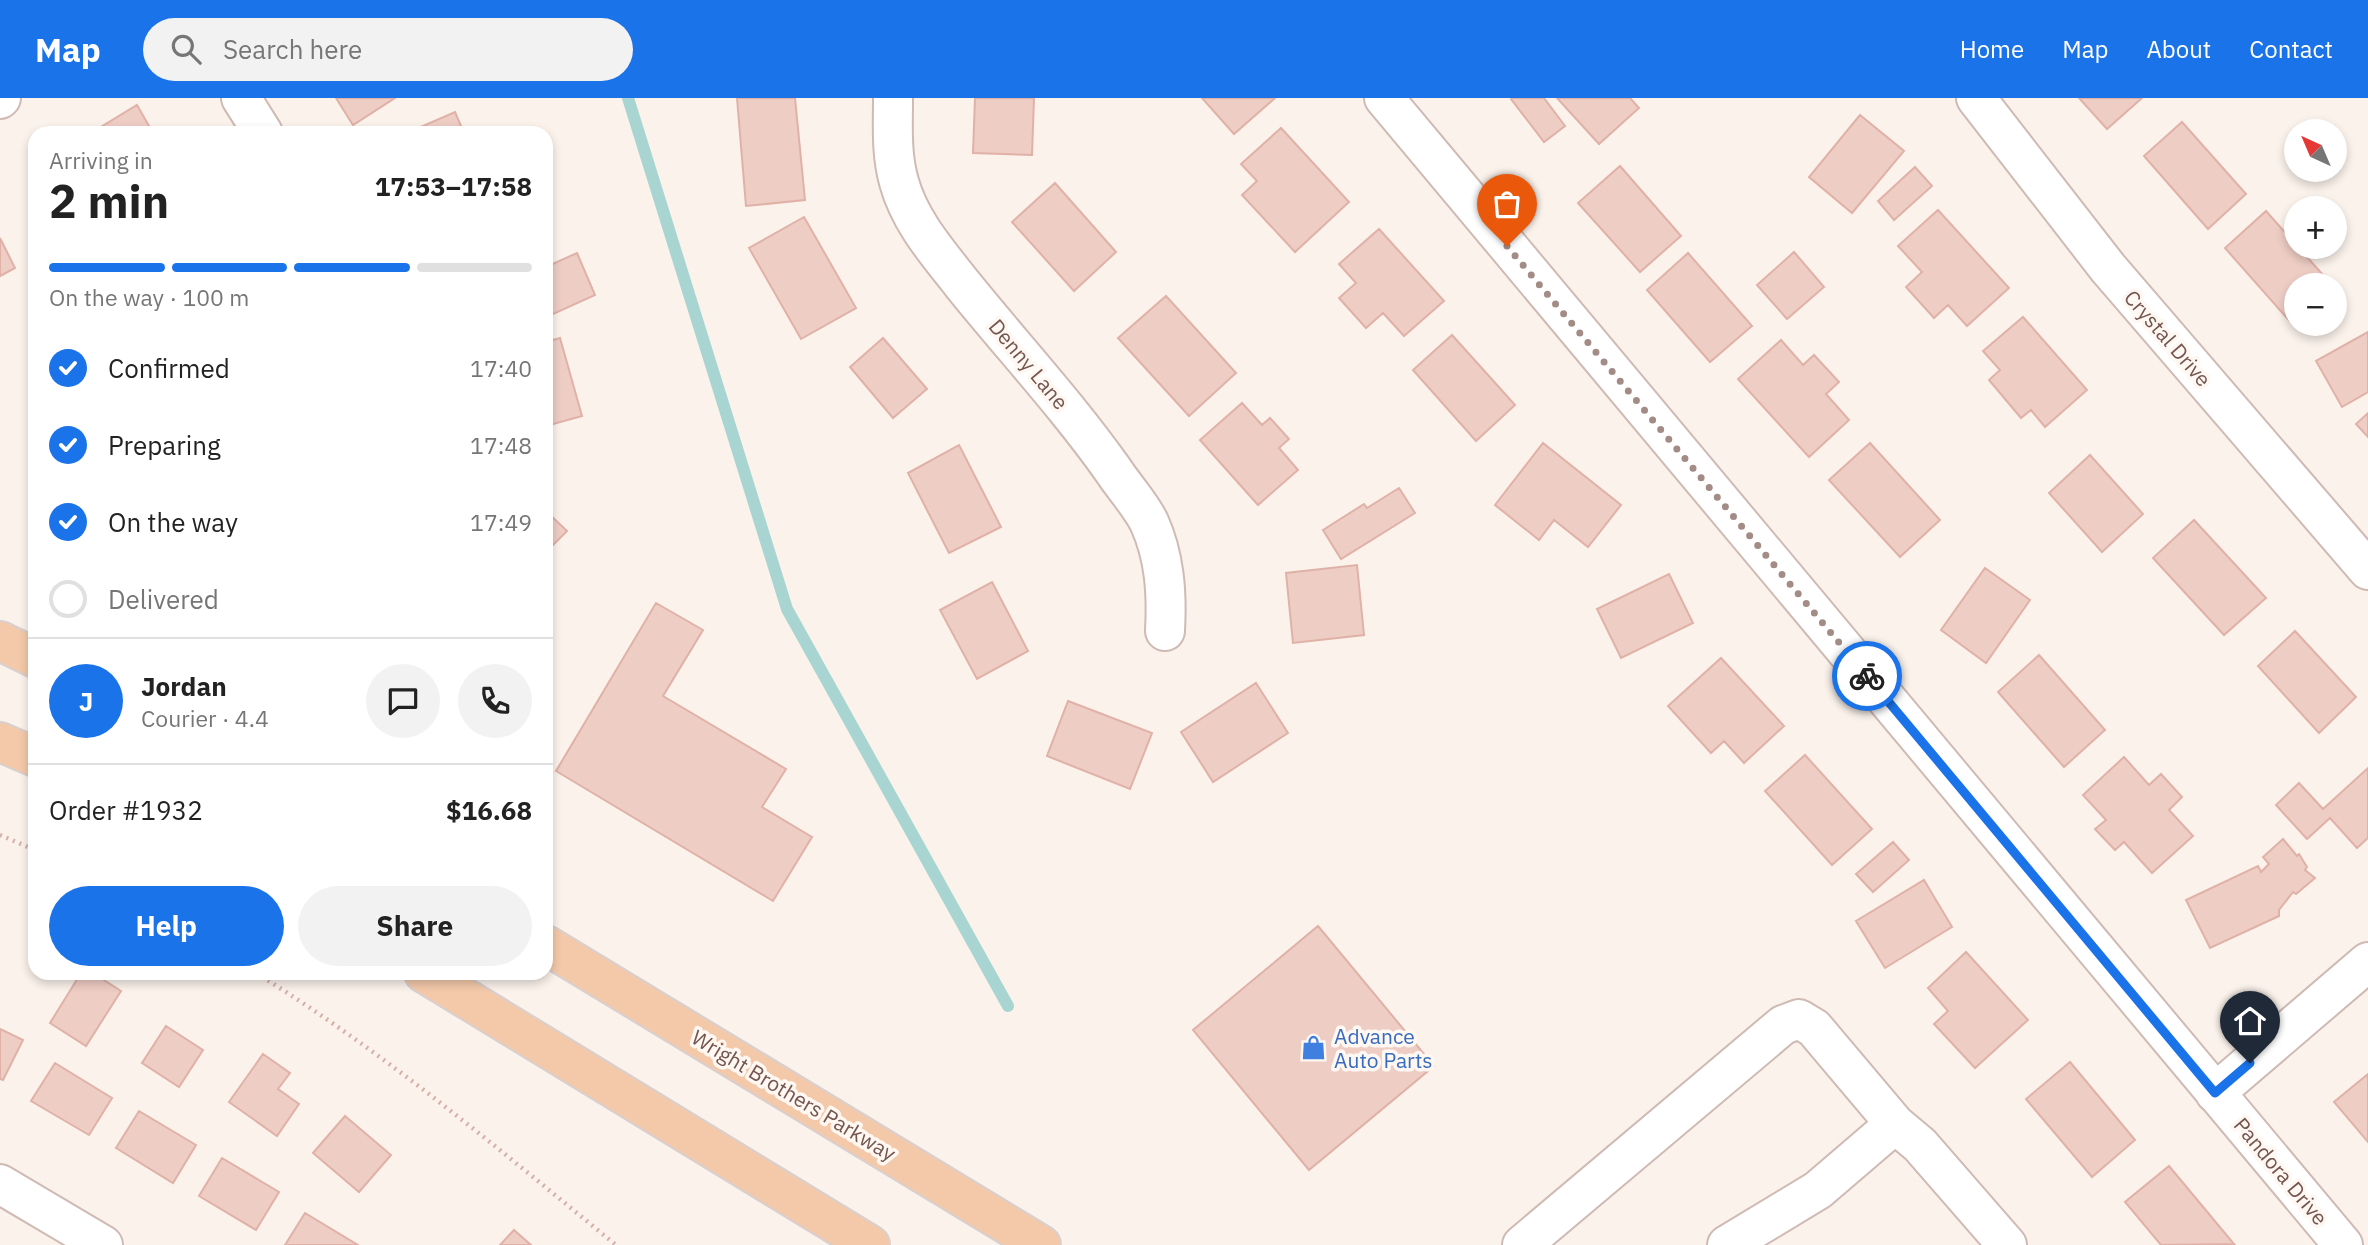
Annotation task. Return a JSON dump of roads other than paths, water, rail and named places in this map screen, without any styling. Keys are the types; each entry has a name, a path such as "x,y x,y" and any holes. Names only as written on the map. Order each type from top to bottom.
{"main road":[{"path":"0,641 28,655"},
{"path":"0,742 28,754"},
{"name":"Wright Brothers Parkway","path":"553,949 1041,1245"},
{"path":"435,980 825,1231 870,1245"}],"street":[{"path":"241,98 259,126"},
{"name":"Denny Lane","path":"893,98 892,145 899,183 914,219 929,242 1006,338 1081,425 1149,521 1161,558 1167,598 1165,631"},
{"name":"Pandora Drive","path":"1384,98 2343,1245"},
{"name":"Crystal Drive","path":"1976,98 2108,268 2368,570"},
{"path":"2215,1093 2368,962"},
{"path":"1522,1245 1783,1025 1799,1019 1814,1028 1895,1124 1920,1145 2007,1245"},
{"path":"1727,1245 1818,1190 1895,1124"},
{"path":"0,1184 103,1245"}],"waterway":[{"path":"628,98 787,609 1008,1006"}],"place":[{"name":"Advance Auto Parts","path":"1314,1048"}]}
